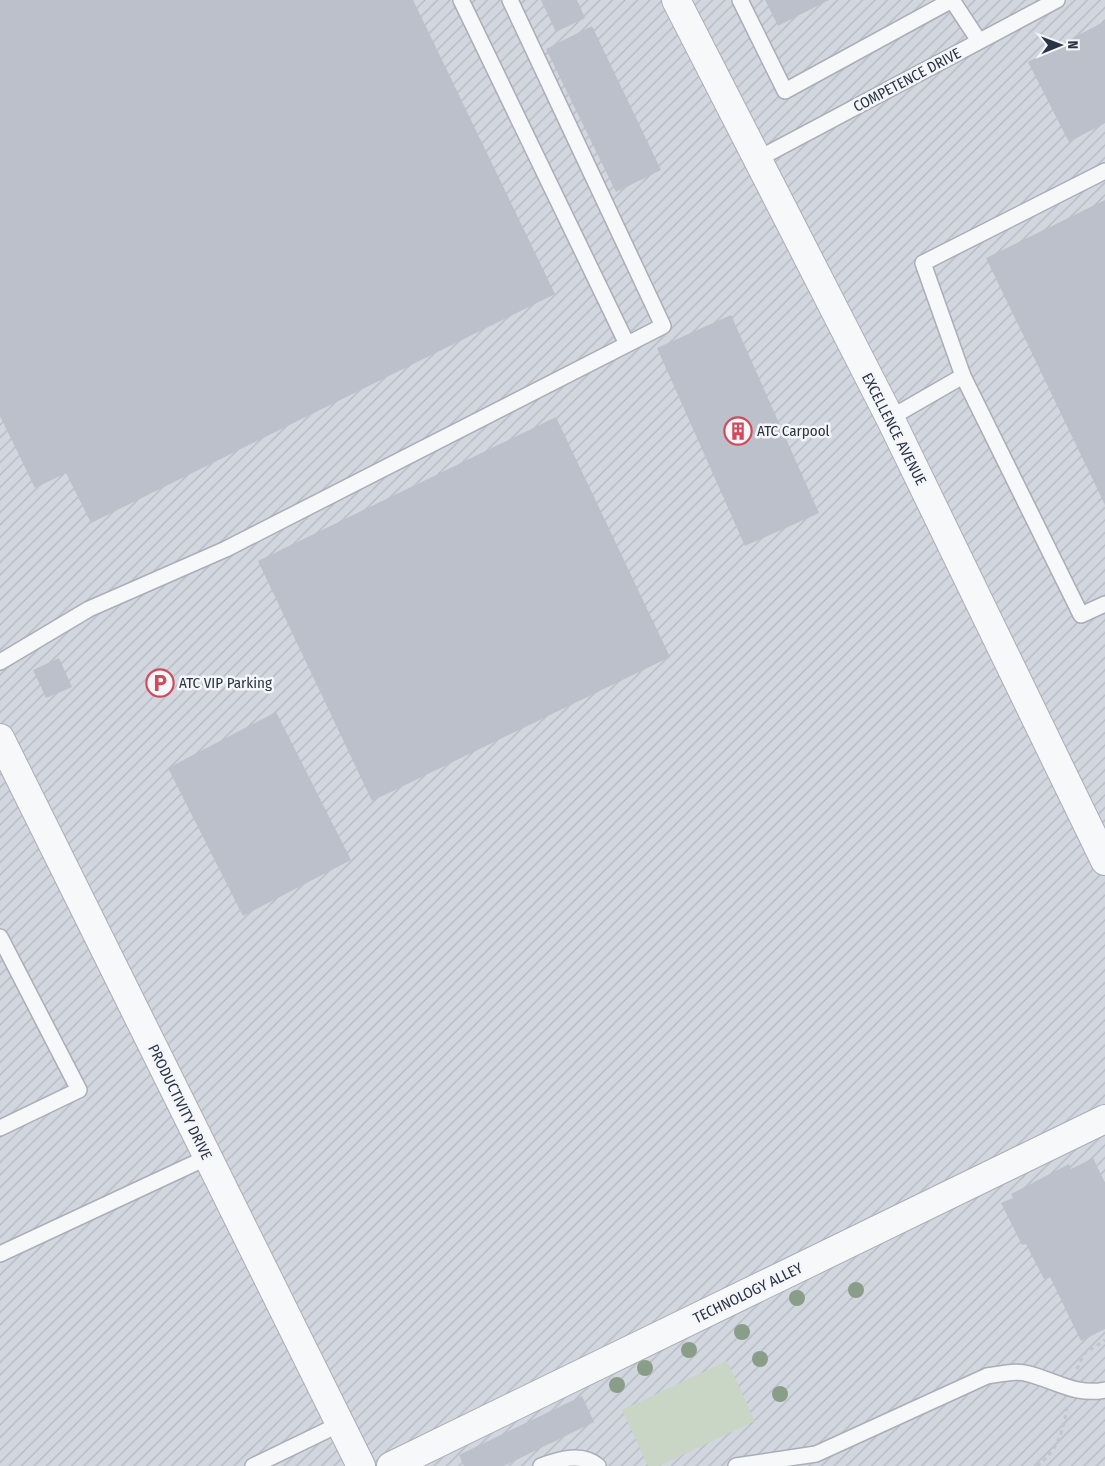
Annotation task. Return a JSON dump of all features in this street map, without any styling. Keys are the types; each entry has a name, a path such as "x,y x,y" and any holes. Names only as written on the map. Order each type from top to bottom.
{"street":[{"name":"EXCELLENCE AVENUE","path":"676,0 756,160 890,418 1105,861"},
{"name":"PRODUCTIVITY DRIVE","path":"0,738 361,1466"},
{"name":"TECHNOLOGY ALLEY","path":"391,1466 1105,1119"}],"lane":[{"path":"461,0 627,344"},
{"path":"0,662 89,609 226,549 663,326 510,0"},
{"path":"740,0 785,91 952,0 979,41"},
{"name":"COMPETENCE DRIVE","path":"756,160 1057,0"},
{"path":"1105,171 923,263 963,376 1081,615 1105,604"},
{"path":"890,418 963,376"},
{"path":"0,937 80,1090 0,1128"},
{"path":"0,1254 208,1158"},
{"path":"736,1466 816,1454 987,1376 1010,1372 1028,1374 1075,1391 1094,1392 1105,1390"},
{"path":"253,1466 273,1462 340,1424"},
{"path":"542,1466 575,1458 584,1459 598,1466"}],"shaded area":[{"path":"0,0 1105,0 1105,1466 0,1466"}],"green space":[{"path":"727,1361 755,1421 659,1466 648,1466 622,1410"}],"building":[{"path":"0,0 413,0 555,294 91,523 66,473 35,488 0,416"},
{"path":"541,0 577,0 585,18 556,32"},
{"path":"765,0 829,0 778,26"},
{"path":"1105,21 1105,123 1069,142 1028,62"},
{"path":"592,26 661,170 616,192 546,49"},
{"path":"1105,200 1105,505 986,258"},
{"name":"ATC Carpool","path":"731,315 819,513 745,546 657,348"},
{"path":"556,417 670,657 372,801 258,561"},
{"path":"59,658 72,687 46,698 33,670"},
{"path":"276,712 351,860 243,916 168,768"},
{"path":"1093,1158 1105,1183 1105,1329 1081,1341 1050,1277 1044,1279 1026,1244 1022,1245 1001,1203 1013,1198 1011,1194 1069,1164 1071,1169"},
{"path":"582,1396 594,1422 504,1466 464,1466 459,1455"}],"place":[{"name":"ATC Carpool","path":"738,431"},
{"name":"ATC VIP Parking","path":"160,683"}]}
